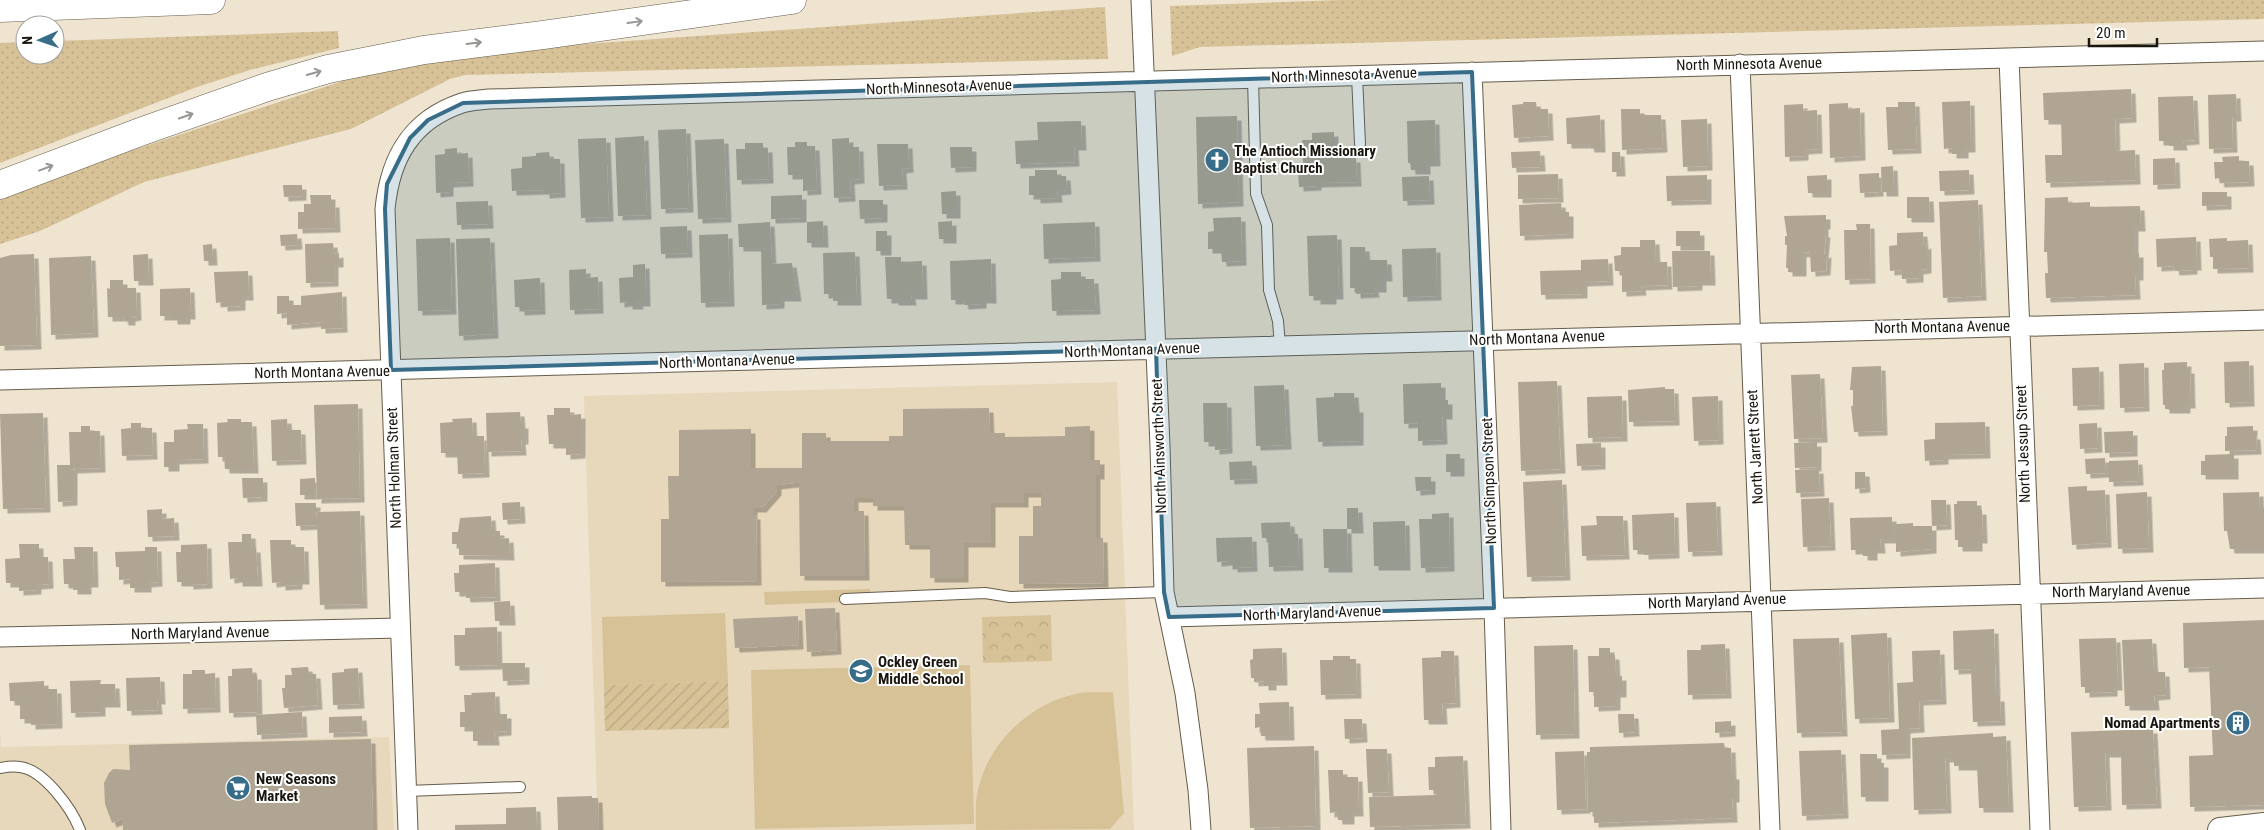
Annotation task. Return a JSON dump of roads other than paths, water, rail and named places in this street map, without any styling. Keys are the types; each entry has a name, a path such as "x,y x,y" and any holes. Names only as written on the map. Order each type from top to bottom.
{"highway":[{"path":"0,8 211,0"},
{"path":"0,186 149,129 267,87 328,69 424,50 792,0"}],"street":[{"name":"North Ainsworth Street","path":"1141,0 1164,592 1194,747 1201,830"},
{"name":"North Minnesota Avenue","path":"428,120 463,103 490,99 2264,51"},
{"name":"North Jessup Street","path":"2009,58 2029,594 2040,830"},
{"name":"North Jarrett Street","path":"1740,64 1770,830"},
{"name":"North Simpson Street","path":"1472,72 1484,340 1501,830"},
{"name":"North Holman Street","path":"408,830 384,209 387,184 396,160 410,138 428,120"},
{"name":"North Montana Avenue","path":"0,380 1750,332 2264,320"},
{"name":"North Maryland Avenue","path":"1169,617 2264,588"},
{"name":"North Maryland Avenue","path":"0,637 400,628"},
{"path":"2220,830 2264,825"}],"lane":[{"path":"1357,75 1360,144"},
{"path":"1253,78 1256,194 1267,225 1270,290 1278,321 1280,346"},
{"path":"845,599 985,594 1010,597 1164,592"},
{"path":"0,768 20,767 34,772 64,799 80,830"},
{"path":"406,791 520,787"}],"place":[{"name":"The Antioch Missionary Baptist Church","path":"1217,160"},
{"name":"Ockley Green Middle School","path":"861,671"},
{"name":"Nomad Apartments","path":"2238,723"},
{"name":"New Seasons Market","path":"238,788"}]}
